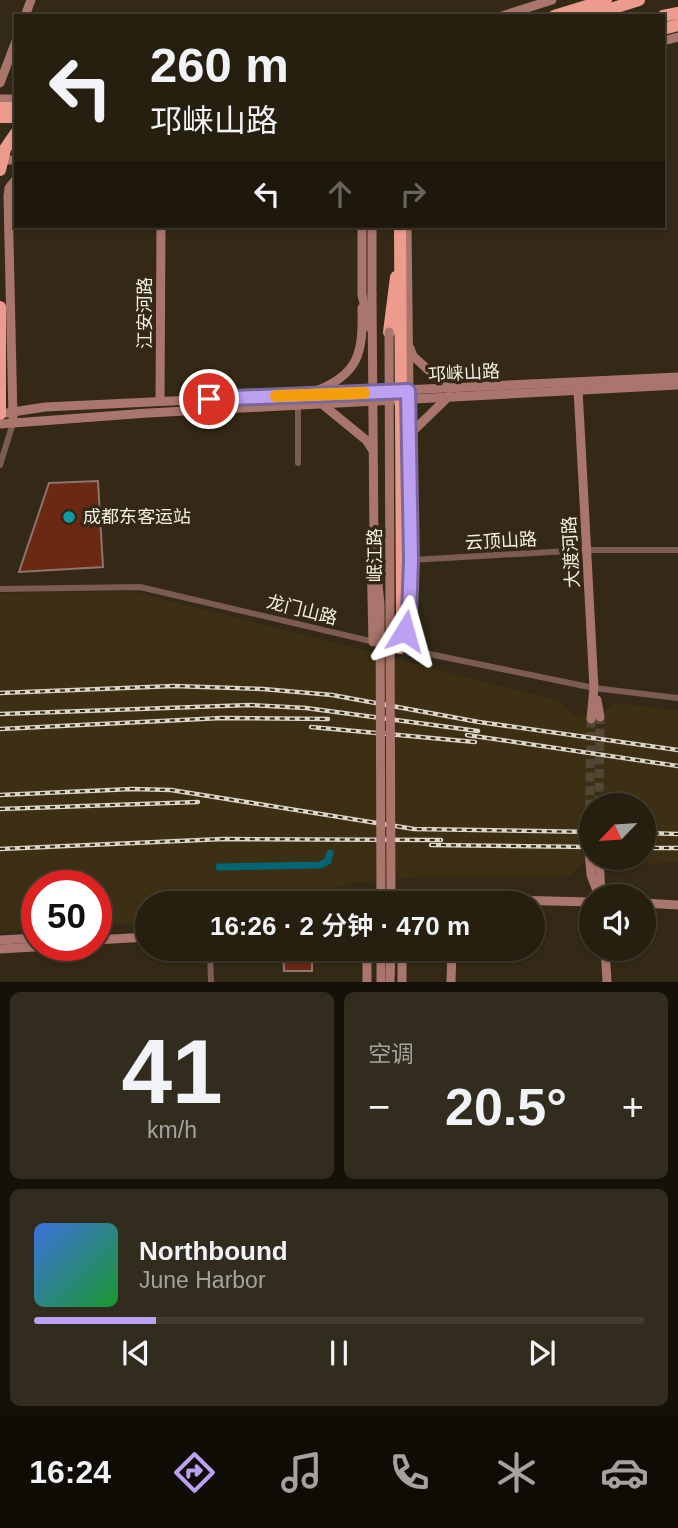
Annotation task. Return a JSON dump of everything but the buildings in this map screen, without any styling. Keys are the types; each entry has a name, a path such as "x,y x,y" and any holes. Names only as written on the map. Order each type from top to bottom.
{"highway":[{"path":"560,14 606,0"},
{"path":"594,14 639,0"},
{"path":"0,170 5,149 14,136"},
{"path":"400,228 400,648"},
{"path":"389,332 400,254"},
{"path":"0,307 7,416"}],"street":[{"path":"508,14 552,0"},
{"path":"0,83 14,46"},
{"path":"0,465 7,416 8,196 9,188 14,182"},
{"name":"江安河路","path":"160,228 160,401"},
{"path":"305,395 330,386 356,362 361,352 362,228"},
{"name":"岷江路","path":"372,228 374,545 380,604 381,891"},
{"path":"400,648 409,614 411,560 407,445 407,228"},
{"path":"362,296 370,323 373,642"},
{"name":"岷江路","path":"389,332 391,891"},
{"path":"407,445 412,431 450,393 413,356 409,346"},
{"name":"邛崃山路","path":"578,387 678,377"},
{"name":"邛崃山路","path":"0,424 7,416 45,407 305,395 371,397 678,385"},
{"name":"大渡河路","path":"578,387 596,718"},
{"name":"邛崃山路","path":"7,416 321,404 371,397"},
{"path":"321,404 366,440 372,449"},
{"path":"298,405 298,463"},
{"name":"云顶山路","path":"411,560 586,550 678,550"},
{"name":"龙门山路","path":"0,589 140,587 400,648 594,688 678,698"},
{"path":"545,902 579,902"},
{"path":"656,904 678,905"},
{"path":"112,939 135,937"},
{"path":"112,941 135,938"},
{"path":"0,940 21,941"},
{"path":"0,948 21,944"},
{"path":"0,948 21,947"},
{"path":"210,961 211,982"},
{"path":"367,961 367,982"},
{"path":"381,961 381,982"},
{"path":"391,961 391,980"},
{"path":"402,961 402,982"},
{"path":"452,961 452,982"},
{"path":"606,961 607,982"}],"shaded area":[{"path":"132,591 557,700 575,716 604,711 616,703 678,711 678,863 656,863 656,793 579,793 579,865 570,877 414,877 352,883 320,891 135,891 135,924 112,925 112,870 21,870 21,930 0,932 0,593"}],"waterway":[{"path":"219,867 320,865 328,861 330,853"}],"tunnel":[{"path":"599,793 600,717"},
{"path":"590,793 591,719"}],"railway":[{"path":"0,693 174,686 263,689 332,695 479,722 678,750"},
{"path":"0,714 250,705 306,708 478,731"},
{"path":"0,729 222,718 328,719"},
{"path":"311,727 475,742"},
{"path":"467,735 678,766"},
{"path":"0,795 132,789 171,790 414,829 579,832"},
{"path":"0,809 198,802"},
{"path":"656,833 678,834"},
{"path":"0,849 223,839 441,840"},
{"path":"431,845 579,847"},
{"path":"656,848 678,848"}],"slow traffic":[{"path":"276,396 364,393"}],"place":[{"name":"成都东客运站","path":"69,517"}],"route":[{"path":"209,399 408,391 411,560 409,614 405,631"}]}
